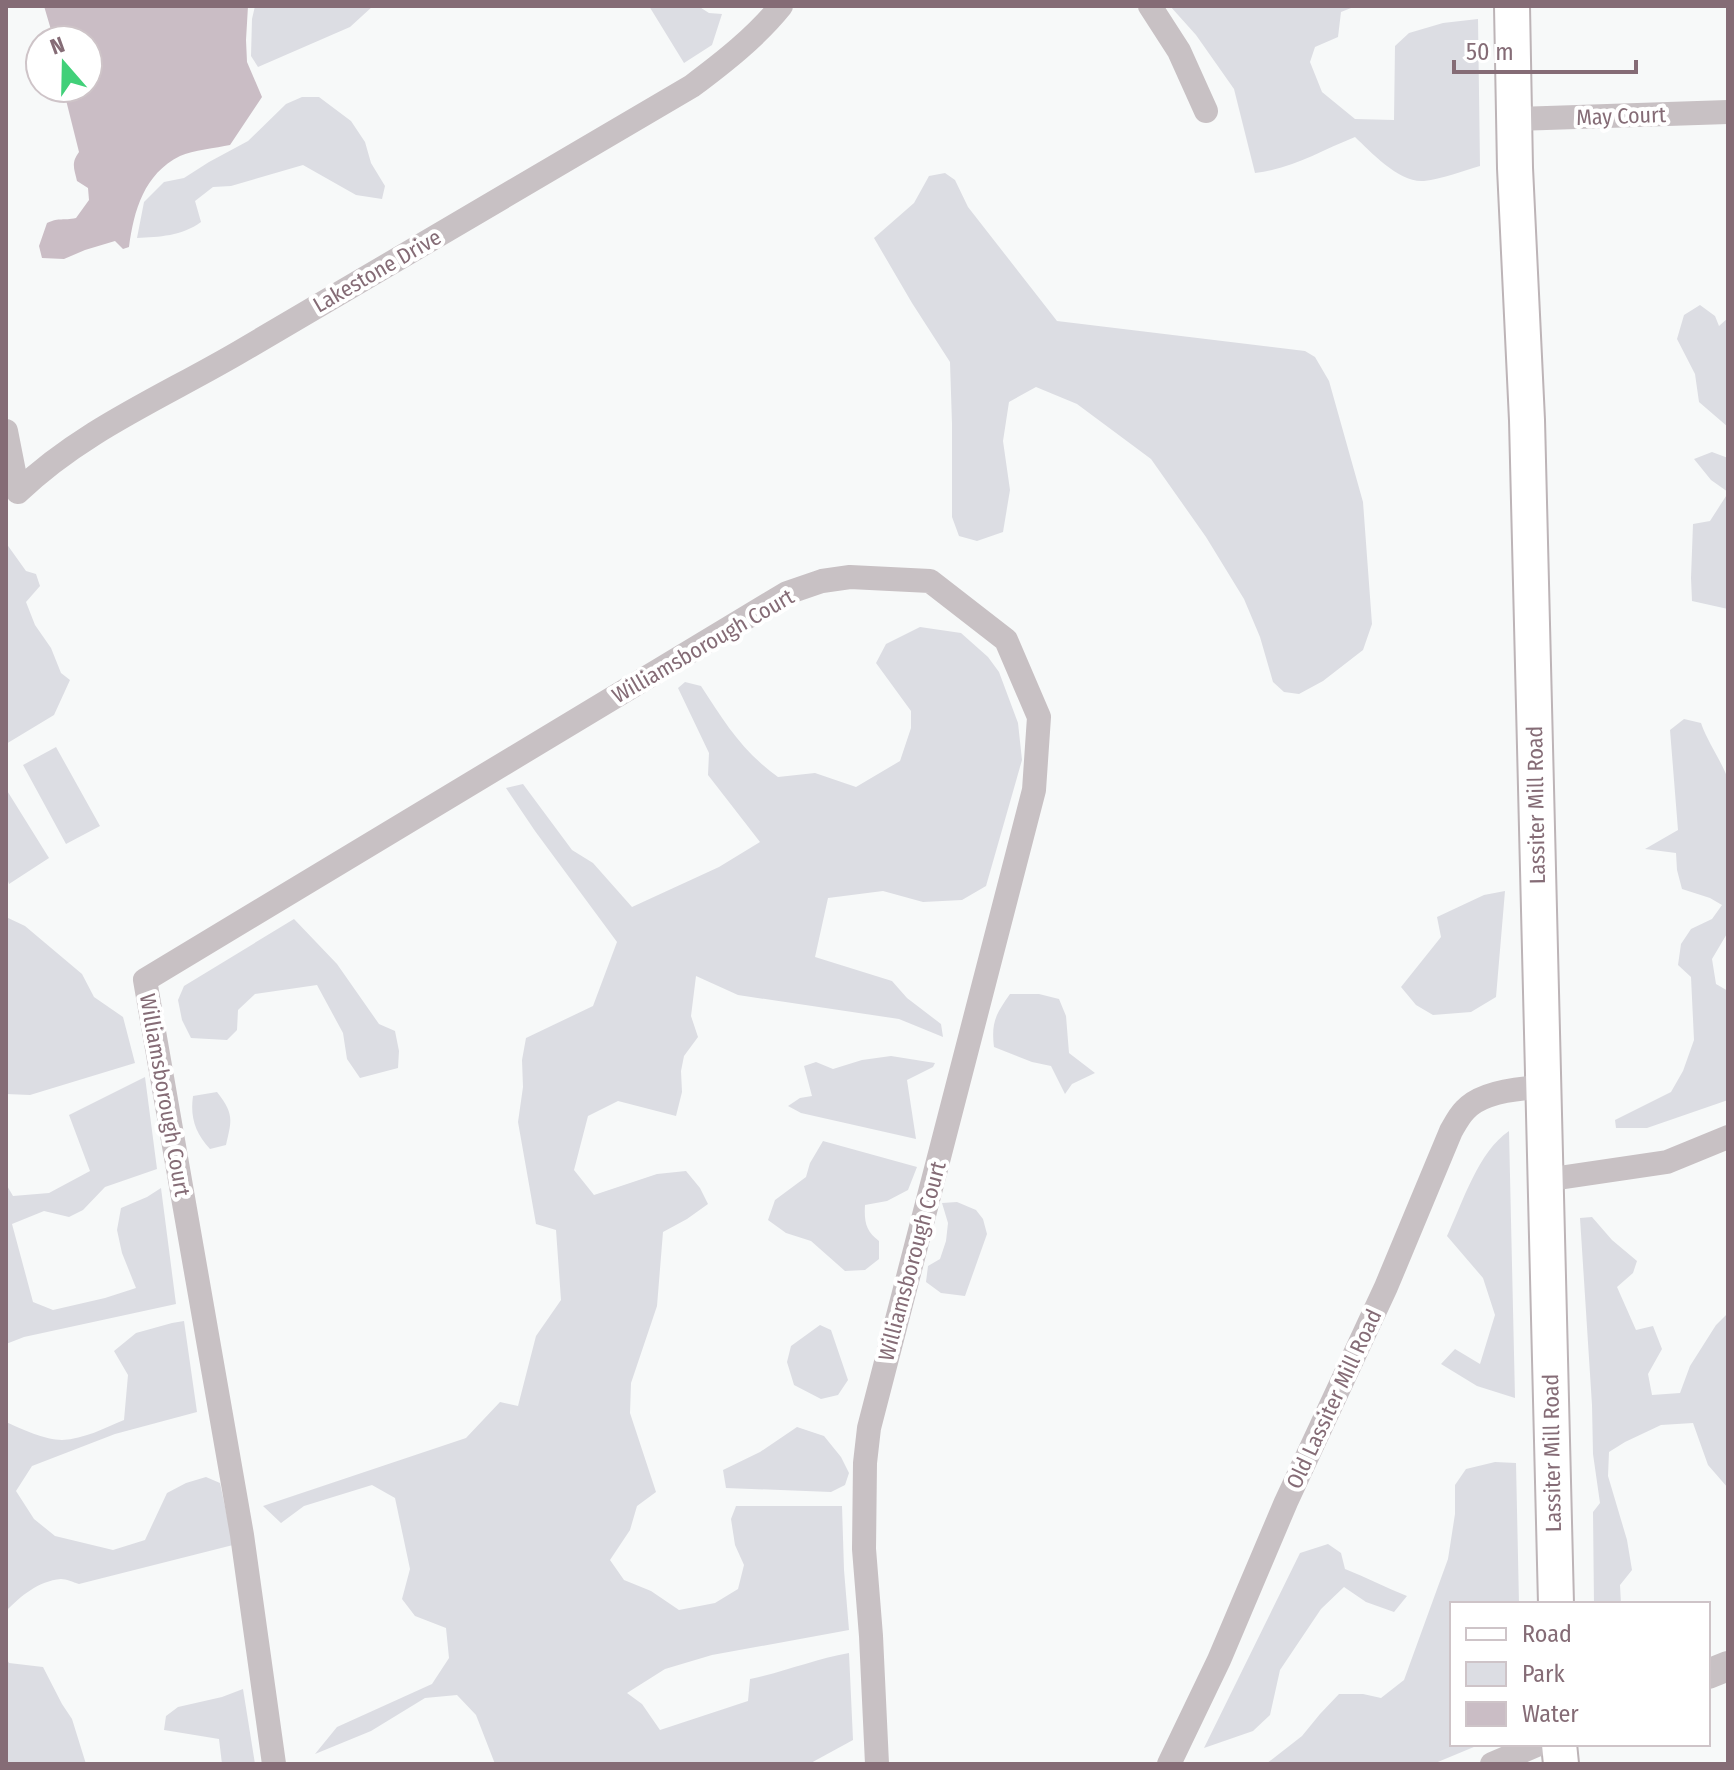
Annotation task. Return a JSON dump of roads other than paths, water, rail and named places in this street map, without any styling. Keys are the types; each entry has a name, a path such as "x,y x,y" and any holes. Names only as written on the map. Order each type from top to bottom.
{"main road":[{"name":"Lassiter Mill Road","path":"1512,6 1527,420 1556,1602"}],"street":[{"name":"Lakestone Drive","path":"6,431 18,492 41,470 77,444 692,86 756,33 781,6"},
{"path":"1150,6 1179,51 1206,111"},
{"name":"May Court","path":"1514,119 1728,112"},
{"name":"Williamsborough Court","path":"274,1764 242,1535 145,980 787,593 822,581 850,577 930,581 1006,640 1039,717 1034,790 869,1428 865,1463 864,1549 877,1764"},
{"name":"Old Lassiter Mill Road","path":"1169,1764 1219,1660 1286,1502 1386,1287 1451,1131 1466,1108 1486,1097 1515,1089 1543,1087"},
{"path":"1545,1180 1667,1162 1728,1137"},
{"path":"1492,1764 1534,1746"}],"water":[{"path":"44,6 248,6 247,62 262,97 230,145 180,156 149,183 138,207 129,247 123,249 115,241 64,259 42,258 39,246 47,223 76,218 89,200 88,188 77,181 75,173 74,163 79,152 67,104 104,104 104,24 49,24"}]}
